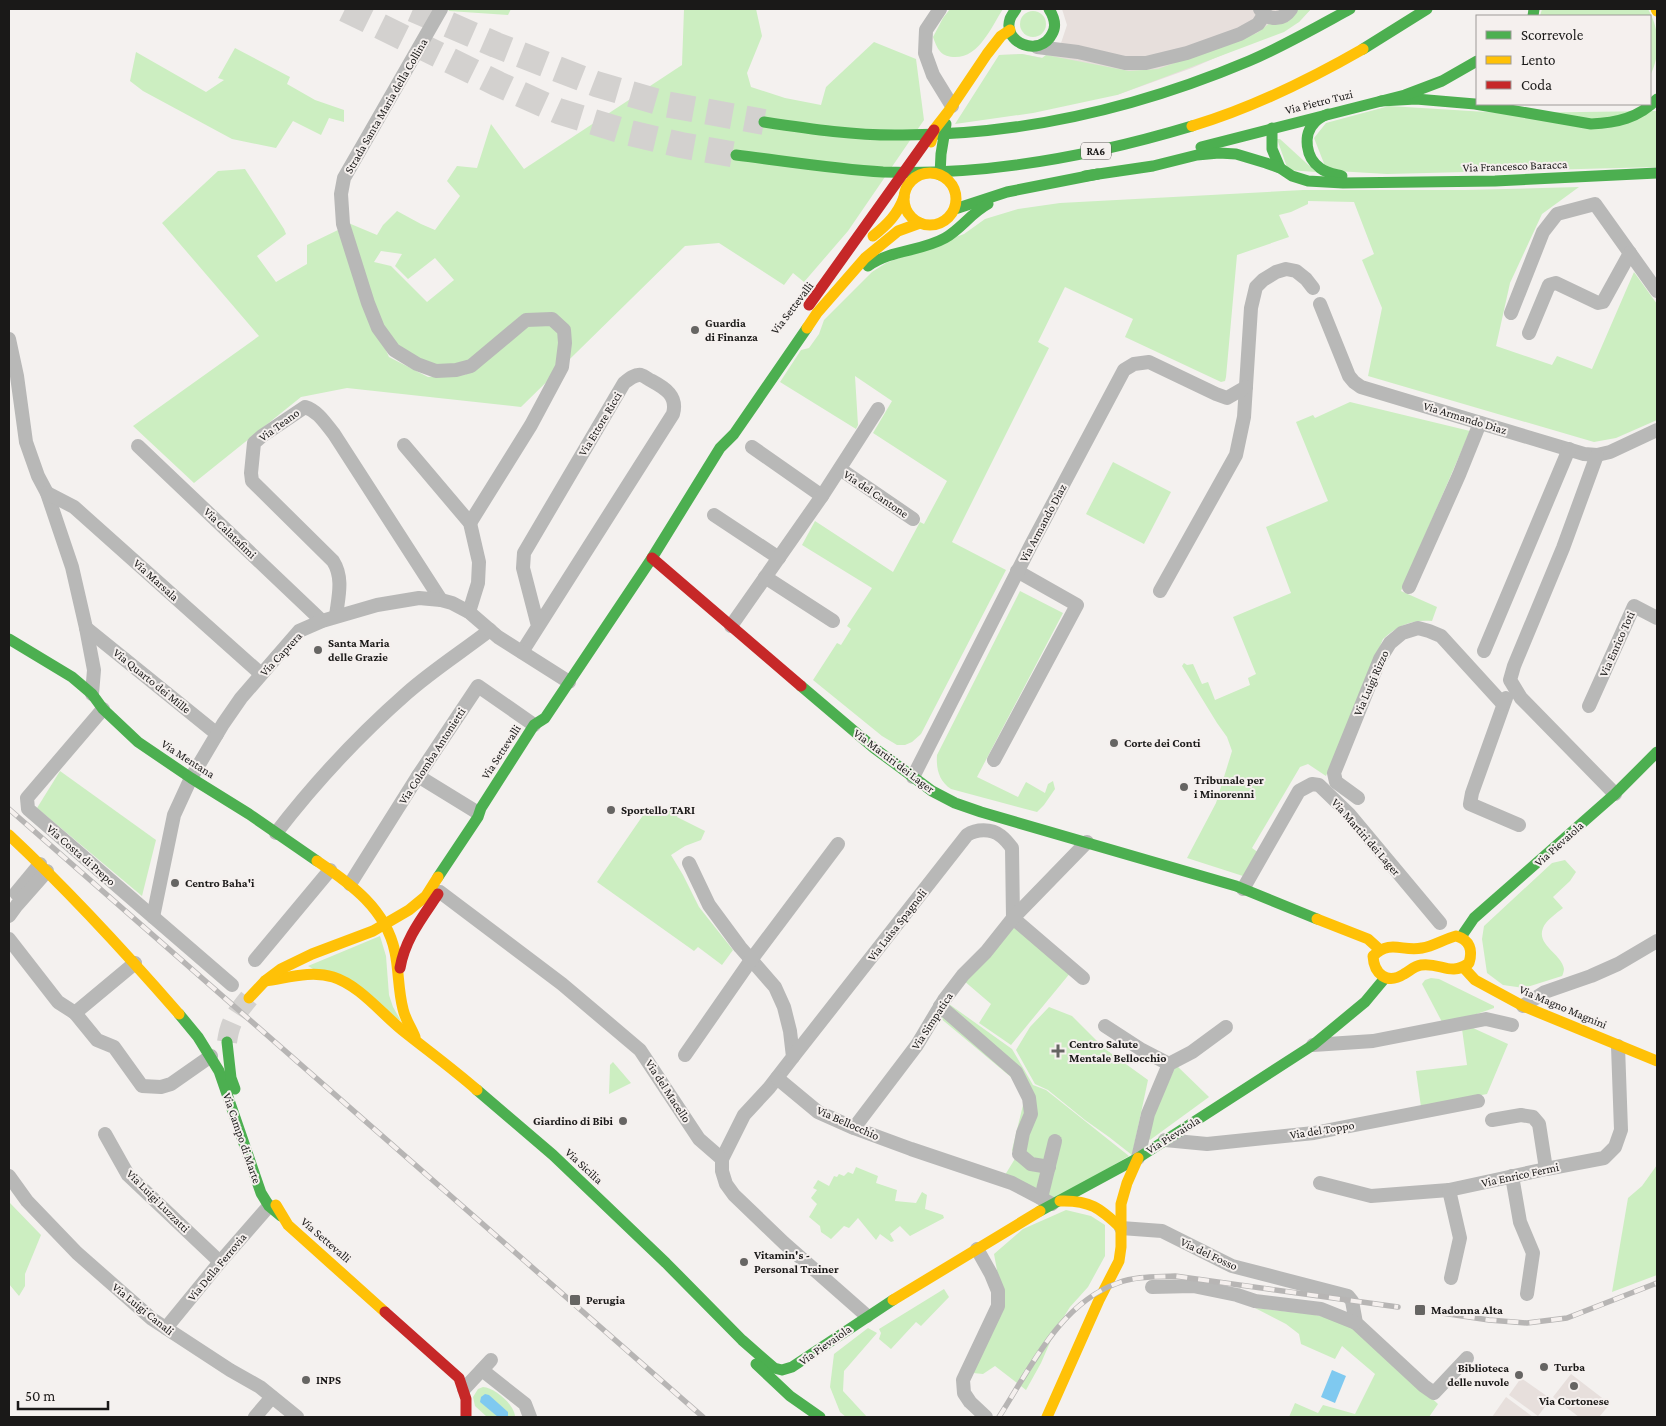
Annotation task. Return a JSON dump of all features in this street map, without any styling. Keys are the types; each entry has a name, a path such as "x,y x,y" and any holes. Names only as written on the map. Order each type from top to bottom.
{"main road":[{"path":"1016,9 1010,16 1010,30 1015,40 1024,46 1037,47 1050,39 1055,25 1053,14 1049,9"},
{"path":"764,122 822,130 920,135 990,130 1065,119 1133,103 1229,70 1286,44 1350,9"},
{"name":"RA6","path":"736,154 835,167 905,172 1000,166 1093,151 1172,131 1246,106 1314,75 1383,37 1427,9"},
{"path":"1383,37 1439,9"},
{"path":"1286,44 1308,18"},
{"path":"809,312 991,50 1001,36 1010,30"},
{"path":"991,50 1005,44 1019,43"},
{"name":"Via Pietro Tuzi","path":"955,209 977,199 1134,166 1272,128 1381,101 1428,87 1462,72 1476,62"},
{"path":"1381,101 1416,99 1476,104"},
{"path":"1480,105 1591,124 1608,124 1638,114 1657,99"},
{"path":"1513,105 1528,113"},
{"path":"950,109 941,154 944,177 953,185 956,193 955,209 944,221 928,225 913,219 908,213 904,197 910,182 916,177 932,173 944,177 968,182"},
{"path":"1316,165 1307,145 1309,130 1314,122 1329,114"},
{"path":"1280,168 1273,156 1270,145 1272,128 1290,139 1321,170 1330,174 1374,182"},
{"path":"916,177 928,154 934,130"},
{"path":"1085,176 1153,166 1197,155 1219,153 1236,154 1280,168 1292,176 1308,180 1343,183 1374,182"},
{"name":"Via Pietro Tuzi","path":"1007,180 1064,173 1132,157 1162,157"},
{"name":"Via Francesco Baracca","path":"1374,182 1495,181 1657,173"},
{"path":"809,312 882,256 933,244 958,229 981,207 1063,181"},
{"name":"Via Settevalli","path":"249,998 265,981 281,969 312,954 373,931 409,910 426,896 478,817 478,809 540,728 652,558 720,448 734,434 809,312 858,250 891,222 900,209 904,197"},
{"name":"Via Settevalli","path":"809,312 877,247 898,231 920,223"},
{"name":"Via Settevalli","path":"720,448 725,428 741,404"},
{"name":"Via Martiri dei Lager","path":"652,558 874,748 932,791 955,803 981,812 1243,889 1368,939 1379,949"},
{"name":"Via Mentana","path":"9,639 72,676 138,742 276,833 355,888"},
{"path":"524,762 540,728"},
{"name":"Via Pievaiola","path":"1461,937 1474,918 1615,794 1657,752"},
{"path":"400,902 419,892 478,809"},
{"path":"399,975 401,960 408,940 489,818"},
{"name":"Via Campo di Marte","path":"9,835 44,868 135,963 198,1037 219,1071 261,1193 269,1206 281,1216"},
{"path":"355,888 381,902"},
{"path":"355,888 380,917 389,933 395,949 400,994 406,1019 418,1041"},
{"path":"1461,937 1469,943 1472,950 1469,963 1464,968 1458,970 1420,965 1392,979 1377,974 1373,964 1373,956 1379,949 1388,946 1409,949 1426,948 1447,938 1461,937"},
{"name":"Via Magno Magnini","path":"1464,968 1475,980 1523,1006 1657,1061"},
{"name":"Via Sicilia","path":"265,981 311,974 333,977 354,987 402,1030 443,1061 552,1155 722,1319"},
{"name":"Via Pievaiola","path":"722,1319 742,1340 774,1368 782,1370 792,1367 806,1359 837,1335 1051,1201 1138,1158 1236,1096 1313,1045 1365,1002 1385,978"},
{"name":"Via Settevalli","path":"227,1042 232,1078 271,1194 281,1216 288,1225 450,1369 459,1378 464,1389"},
{"path":"1047,1417 1099,1300 1119,1261 1121,1204 1126,1183 1138,1158"},
{"path":"1051,1201 1078,1200 1098,1206 1121,1228"},
{"path":"722,1319 731,1340 790,1396 820,1417"},
{"path":"464,1389 470,1415"}],"street":[{"name":"Strada Santa Maria della Collina","path":"441,9 344,178 341,194 343,224 368,303 378,328 394,350 417,364 436,370 456,370 471,366 526,320 552,319 564,330 565,342 562,367 531,425 470,523"},
{"path":"940,9 926,30 925,52 933,76 950,109"},
{"path":"1037,47 1078,52 1125,63 1146,64 1164,60 1240,34 1258,24 1262,12 1276,18 1282,18 1291,9"},
{"path":"1055,25 1065,41 1078,52"},
{"path":"1511,313 1543,232 1557,214 1594,204 1657,291"},
{"path":"1529,334 1549,285 1556,283 1598,303 1603,302 1630,253"},
{"path":"1160,591 1236,455 1244,417 1251,308 1256,287 1262,280 1286,269 1296,271 1313,288"},
{"name":"Via Armando Diaz","path":"1320,304 1349,376 1361,387 1584,454 1597,455 1610,452 1657,430"},
{"path":"9,340 17,376 26,442 38,476 47,493 72,567 94,670 92,694"},
{"name":"Via Armando Diaz","path":"913,777 1018,571 1124,370 1134,364 1149,362 1227,398 1244,417"},
{"name":"Via Ettore Ricci","path":"522,652 673,414 675,409 668,390 641,375 631,377 624,383 524,552 523,568 538,626"},
{"path":"1227,398 1246,387"},
{"name":"Via Teano","path":"336,616 340,578 338,568 252,481 254,443 305,407 312,409 334,434 441,600"},
{"name":"Via del Cantone","path":"731,626 822,496 878,409"},
{"path":"1409,588 1480,423"},
{"path":"404,445 470,523 478,562 478,584 469,612"},
{"name":"Via Calatafimi","path":"138,446 322,621"},
{"path":"752,447 822,496"},
{"path":"1484,651 1569,449"},
{"path":"1518,825 1470,804 1472,793 1514,666 1563,548 1597,455"},
{"name":"Via del Cantone","path":"840,469 913,518"},
{"name":"Via Marsala","path":"47,493 74,507 261,674"},
{"path":"714,515 779,558"},
{"path":"994,760 1078,605 1018,571"},
{"path":"765,577 833,621"},
{"name":"Via Caprera","path":"153,917 174,814 191,778 241,698 299,632 336,616 377,605 419,598 441,600 452,603 469,612 490,630 569,682"},
{"name":"Via Enrico Toti","path":"1589,706 1634,606 1657,618"},
{"name":"Via Quarto dei Mille","path":"86,628 217,734"},
{"name":"Via Luigi Rizzo","path":"1358,798 1336,782 1334,772 1380,659 1390,643 1402,633 1418,628 1441,636 1503,704"},
{"path":"276,833 304,796 348,749 408,692 490,630"},
{"path":"1510,680 1521,698 1615,794"},
{"name":"Via Colomba Antonietti","path":"355,888 418,776 478,686 540,728"},
{"name":"Via Costa di Prepo","path":"103,709 27,798 28,809 232,985"},
{"path":"418,776 478,809"},
{"name":"Via Martiri dei Lager","path":"1243,889 1299,791 1312,784 1319,785 1348,814 1440,923"},
{"name":"Via Luisa Spagnoli","path":"793,1057 966,835 975,830 1000,834 1012,848 1014,918"},
{"name":"Via Simpatica","path":"854,1128 917,1045 940,1006 964,975 1014,918 1087,842"},
{"path":"685,1055 751,960 838,844"},
{"path":"689,863 709,905 751,960 775,987 784,1007 790,1031 793,1057 744,1115 722,1159 722,1171 726,1184 734,1196 867,1316"},
{"path":"9,901 44,868"},
{"path":"9,916 44,868"},
{"path":"255,960 330,870"},
{"name":"Via del Macello","path":"440,892 562,984 640,1050 699,1139 722,1159"},
{"path":"1014,918 1083,978"},
{"path":"9,939 58,1002 75,1013 97,1040 114,1047 142,1086 161,1087 171,1084 211,1056"},
{"path":"1523,1006 1544,992 1591,976 1618,964 1657,941"},
{"path":"75,1013 135,963"},
{"path":"940,1006 1016,1072 1029,1098 1030,1114 1023,1133 1020,1154 1031,1164 1049,1166"},
{"name":"Via Pievaiola","path":"1313,1045 1373,1041 1486,1019 1512,1025"},
{"path":"1106,1026 1142,1050 1169,1064"},
{"path":"1138,1158 1148,1114 1169,1064 1192,1052 1226,1027"},
{"name":"Via Enrico Fermi","path":"1320,1183 1371,1196 1449,1190 1604,1158 1615,1147 1621,1130 1618,1046"},
{"name":"Via Bellocchio","path":"777,1078 818,1112 854,1128 911,1149 1012,1183 1051,1201"},
{"name":"Via del Toppo","path":"1164,1140 1207,1144 1314,1133 1478,1101"},
{"path":"1492,1120 1521,1115 1533,1117 1539,1124 1546,1169"},
{"name":"Via Luigi Luzzatti","path":"105,1134 128,1175 220,1262"},
{"path":"1051,1201 1049,1166 1056,1141"},
{"name":"Via Luigi Canali","path":"9,1176 27,1201 77,1253 152,1319 230,1370 260,1387 297,1417"},
{"path":"1512,1176 1520,1222 1533,1253 1527,1294"},
{"path":"1449,1190 1460,1238 1451,1278"},
{"path":"9,1192 17,1194 27,1201"},
{"name":"Via Della Ferrovia","path":"166,1328 269,1206"},
{"name":"Via del Fosso","path":"1121,1228 1162,1231 1232,1266 1348,1296 1352,1301 1356,1323"},
{"path":"977,1249 998,1291 998,1306 963,1380 964,1393 970,1402 986,1417"},
{"path":"1152,1287 1194,1286 1237,1295 1255,1301 1321,1309 1356,1323 1424,1386 1434,1392 1467,1358"},
{"path":"464,1389 486,1365 525,1404 529,1417"},
{"path":"255,1417 272,1397"}],"shaded area":[{"path":"1062,9 1311,9 1299,22 1192,68 1117,95 999,55 1022,54 1043,58 1061,43 1067,25"},
{"name":"Via Cortonese","path":"1571,1374 1610,1404 1599,1417 1579,1417 1553,1397"},
{"path":"1521,1378 1551,1399 1538,1416 1509,1395"},
{"path":"1506,1397 1533,1417 1492,1417"}],"green space":[{"path":"448,9 511,9 508,15 449,11"},
{"path":"684,9 756,9 762,36 747,73 751,87 785,98 821,105 826,87 874,42 916,59 924,120 848,231 804,282 793,273 784,285 719,243 685,246 521,407 347,388 301,397 194,483 133,426 259,336 162,223 218,171 245,169 284,229 286,234 257,256 276,282 307,264 307,245 338,230 366,306 389,357 428,377 465,375 524,313 496,339 456,370 420,365 378,328 346,222 377,235 383,225 397,211 435,230 460,196 447,181 457,166 477,168 491,124 524,169 682,65","holes":["381,251 402,254 395,266 408,279 435,258 454,280 427,302 391,266 374,262"]},
{"path":"950,9 1003,9 989,33 977,47 970,53 953,57 945,55 940,51 933,37"},
{"path":"1297,9 1311,9 1299,22 1284,32 1117,95 1033,113 955,124 999,55 1022,54 1042,58 1046,55 1129,71 1158,69 1257,33 1270,23 1288,22"},
{"path":"1542,9 1648,9 1651,15 1540,15"},
{"path":"1033,11 1042,15 1046,24 1042,33 1033,37 1024,33 1020,24 1024,15"},
{"path":"1651,15 1658,42 1654,68 1651,74"},
{"path":"235,48 290,77 287,84 315,100 344,110 344,122 329,118 321,135 293,121 276,148 232,139 143,91 130,81 136,52 206,92 224,80 218,78"},
{"path":"1389,106 1503,113 1657,111 1657,167 1387,174 1336,171 1325,166 1314,138 1326,123"},
{"path":"1277,139 1280,139 1316,172 1288,170"},
{"path":"1579,187 1542,214 1510,283 1496,346 1552,365 1557,356 1592,369 1634,272 1657,304 1657,420 1616,438 1594,442 1368,376 1382,308 1362,260 1374,254 1354,202 1308,201 1308,204 1279,215 1289,237 1237,255 1225,381 1221,382 1125,337 1133,319 1065,287 1038,342 1049,348 952,542 1006,570 921,734 912,742 905,745 897,745 882,736 813,680 837,643 841,645 851,629 847,626 872,588 802,545 815,521 893,572 920,522 924,524 947,481 873,433 892,401 855,376 858,425 856,429 780,382 801,350 809,348 819,334 824,320 872,272 886,263 964,234 985,219 1018,209 1060,203 1303,190 1465,190"},
{"path":"1350,402 1470,431 1401,591 1437,607 1432,621 1418,621 1405,624 1383,639 1326,776 1308,764 1300,767 1252,848 1259,853 1243,876 1187,858 1216,803 1232,751 1227,737 1182,666 1184,663 1187,665 1193,664 1202,684 1208,682 1215,700 1250,685 1248,678 1256,674 1233,617 1291,593 1266,527 1328,501 1296,422 1313,415 1315,418"},
{"path":"1113,462 1171,492 1144,544 1086,514"},
{"path":"1020,591 1063,613 977,777 1018,797 1026,782 1045,793 1048,784 1053,781 1055,789 1037,812 951,789 941,778 937,765 937,755"},
{"path":"60,771 156,840 142,896 37,808"},
{"path":"680,810 677,817 705,831 701,840 685,846 671,855 699,907 733,950 722,965 698,947 694,951 597,882 646,811"},
{"path":"1565,860 1576,872 1570,881 1553,897 1563,908 1547,922 1542,934 1546,944 1562,964 1564,969 1562,976 1524,988 1503,985 1487,973 1482,939 1484,926 1552,863"},
{"path":"1012,922 1071,972 1011,1045 979,1023 991,1004 963,980"},
{"path":"380,936 386,956 389,995 401,1021 308,966"},
{"path":"1431,978 1439,979 1494,1006 1494,1008 1471,1016 1442,1022 1422,984 1425,980"},
{"path":"949,1004 1012,1049 1033,1085 1046,1090 1129,1156 1052,1201 1005,1175 1016,1157 1012,1150 1024,1101 1012,1078 939,1017"},
{"path":"1049,1007 1072,1016 1105,1049 1148,1080 1132,1155 1048,1090 1035,1084 1016,1050 1030,1027"},
{"path":"1473,1028 1508,1044 1487,1094 1421,1107 1416,1071 1467,1065 1462,1029"},
{"path":"613,1062 631,1083 609,1094 610,1065"},
{"path":"1176,1065 1209,1097 1150,1140 1145,1135"},
{"path":"1657,1165 1657,1275 1612,1292 1628,1198 1642,1186"},
{"path":"856,1167 878,1176 876,1183 897,1190 895,1201 916,1203 922,1192 927,1195 925,1209 943,1215 944,1218 910,1236 900,1226 890,1234 894,1241 891,1242 880,1234 876,1240 858,1218 849,1228 844,1226 831,1239 821,1232 820,1226 809,1217 817,1204 811,1198 817,1190 813,1188 818,1180 829,1186 834,1176 837,1177 839,1174 844,1176 848,1172 853,1174"},
{"path":"9,1202 41,1235 25,1274 25,1286 19,1296 9,1284"},
{"path":"1066,1210 1091,1216 1105,1225 1105,1256 1088,1287 1070,1307 1055,1331 1041,1363 1026,1390 995,1366 983,1374 973,1373 999,1281 994,1254 1023,1229"},
{"path":"944,1289 949,1297 921,1326 916,1322 891,1349 879,1339 881,1333 879,1329"},
{"path":"1255,1308 1310,1314 1349,1322 1438,1404 1429,1417 1289,1417 1295,1403 1318,1413 1323,1405 1355,1414 1375,1374 1342,1346 1335,1359 1301,1344 1299,1334 1286,1324"},
{"path":"868,1328 877,1333 844,1371 843,1391 867,1417 846,1417 840,1412 830,1387 834,1354"},
{"path":"483,1387 493,1390 504,1398 512,1407 515,1417 487,1417 475,1406 473,1397 478,1389"}],"water":[{"path":"1332,1370 1346,1376 1335,1403 1321,1397"},
{"path":"485,1394 489,1395 508,1412 508,1417 498,1417 480,1402 481,1397"}],"tunnel":[{"path":"345,9 498,84 558,111 626,132 736,155"},
{"path":"413,9 496,45 596,84 665,104 764,122"},
{"path":"227,1042 234,1018 249,998"}],"railway":[{"path":"9,809 703,1417"},
{"path":"999,1417 1035,1359 1063,1322 1079,1306 1098,1293 1118,1283 1132,1279 1175,1276 1398,1307"},
{"path":"1442,1313 1527,1323 1567,1318 1657,1283"}],"traffic: fast":[{"path":"1016,9 1010,19 1009,28 1011,35 1017,41 1031,46 1039,45 1046,41 1054,31 1054,22 1049,9"},
{"path":"764,122 834,132 886,135 948,134 1036,124 1123,105 1208,77 1275,49 1350,9"},
{"path":"1363,49 1427,9"},
{"path":"1533,15 1534,9"},
{"path":"1201,147 1405,95 1442,81 1476,62"},
{"path":"1381,101 1416,99 1476,104"},
{"path":"1651,104 1657,99"},
{"path":"1481,105 1591,124 1618,121 1635,115 1650,105"},
{"path":"1328,114 1315,122 1311,127 1308,133 1307,146 1315,164 1327,172 1342,176"},
{"path":"940,175 946,124"},
{"path":"736,155 883,172 962,171 1039,162 1078,155 1192,126"},
{"path":"1272,128 1272,149 1280,168"},
{"path":"1085,176 1153,166 1197,155 1219,153 1236,154 1266,163 1280,168 1292,176 1308,181 1343,183 1495,181 1657,173"},
{"path":"955,209 1007,192 1098,174"},
{"path":"868,266 887,256 926,246 945,238 988,204"},
{"path":"438,877 478,817 481,808 534,725 545,718 652,558 720,448 734,434 807,328"},
{"path":"9,639 72,677 92,694 103,709 138,742 317,861"},
{"path":"801,686 874,748 932,791 955,803 1236,886 1317,919"},
{"path":"1461,937 1474,918 1615,794 1657,752"},
{"path":"1040,1211 1138,1158 1313,1045 1365,1002 1385,978"},
{"path":"179,1014 198,1037 219,1071 261,1193 269,1206 281,1216"},
{"path":"227,1042 231,1078 235,1089"},
{"path":"477,1090 553,1155 666,1263 742,1340 774,1368 782,1370 792,1367 893,1300"},
{"path":"756,1364 790,1396 820,1417"}],"traffic: slow":[{"path":"931,142 934,130 987,54 1001,36 1010,30"},
{"path":"1192,126 1236,111 1280,92 1322,72 1363,49"},
{"path":"925,173 935,173 944,177 952,185 956,199 952,213 944,221 935,225 925,225 916,221 908,213 904,204 904,194 908,185 916,177 925,173"},
{"path":"873,236 883,228 899,209 904,197"},
{"path":"807,328 817,313 865,258 898,231 920,223"},
{"path":"9,835 96,922 179,1014"},
{"path":"317,861 365,899 384,923 395,952 404,1013 415,1037"},
{"path":"249,998 265,981 281,969 312,954 373,931 409,910 426,896 438,877"},
{"path":"1317,919 1368,939 1379,949"},
{"path":"1456,936 1467,943 1471,954 1469,963 1462,967 1451,969 1434,965 1421,965 1398,977 1392,978 1382,976 1376,968 1373,956 1385,948 1422,948 1456,936"},
{"path":"1464,968 1475,980 1523,1006 1657,1061"},
{"path":"265,981 316,974 343,981 361,993 402,1030 477,1090"},
{"path":"1047,1417 1099,1300 1119,1261 1121,1247 1121,1204 1127,1183 1138,1158"},
{"path":"1060,1201 1079,1202 1094,1207 1107,1215 1121,1228"},
{"path":"276,1205 288,1225 385,1312"},
{"path":"893,1300 1040,1211"}],"traffic: jam":[{"path":"809,305 934,130"},
{"path":"652,558 801,686"},
{"path":"400,968 402,957 410,938 438,894"},
{"path":"385,1312 459,1378 466,1399 466,1417"}],"place":[{"name":"Guardia di Finanza","path":"695,330"},
{"name":"Santa Maria delle Grazie","path":"318,650"},
{"name":"Corte dei Conti","path":"1114,743"},
{"name":"Tribunale per i Minorenni","path":"1184,787"},
{"name":"Sportello TARI","path":"611,810"},
{"name":"Centro Baha'i","path":"175,883"},
{"name":"Centro Salute Mentale Bellocchio","path":"1058,1051"},
{"name":"Giardino di Bibi","path":"623,1121"},
{"name":"Vitamin's - Personal Trainer","path":"744,1262"},
{"name":"Perugia","path":"575,1300"},
{"name":"Madonna Alta","path":"1420,1310"},
{"name":"Turba","path":"1544,1367"},
{"name":"Biblioteca delle nuvole","path":"1519,1375"},
{"name":"INPS","path":"306,1380"},
{"name":"Via Cortonese","path":"1574,1386"}]}
